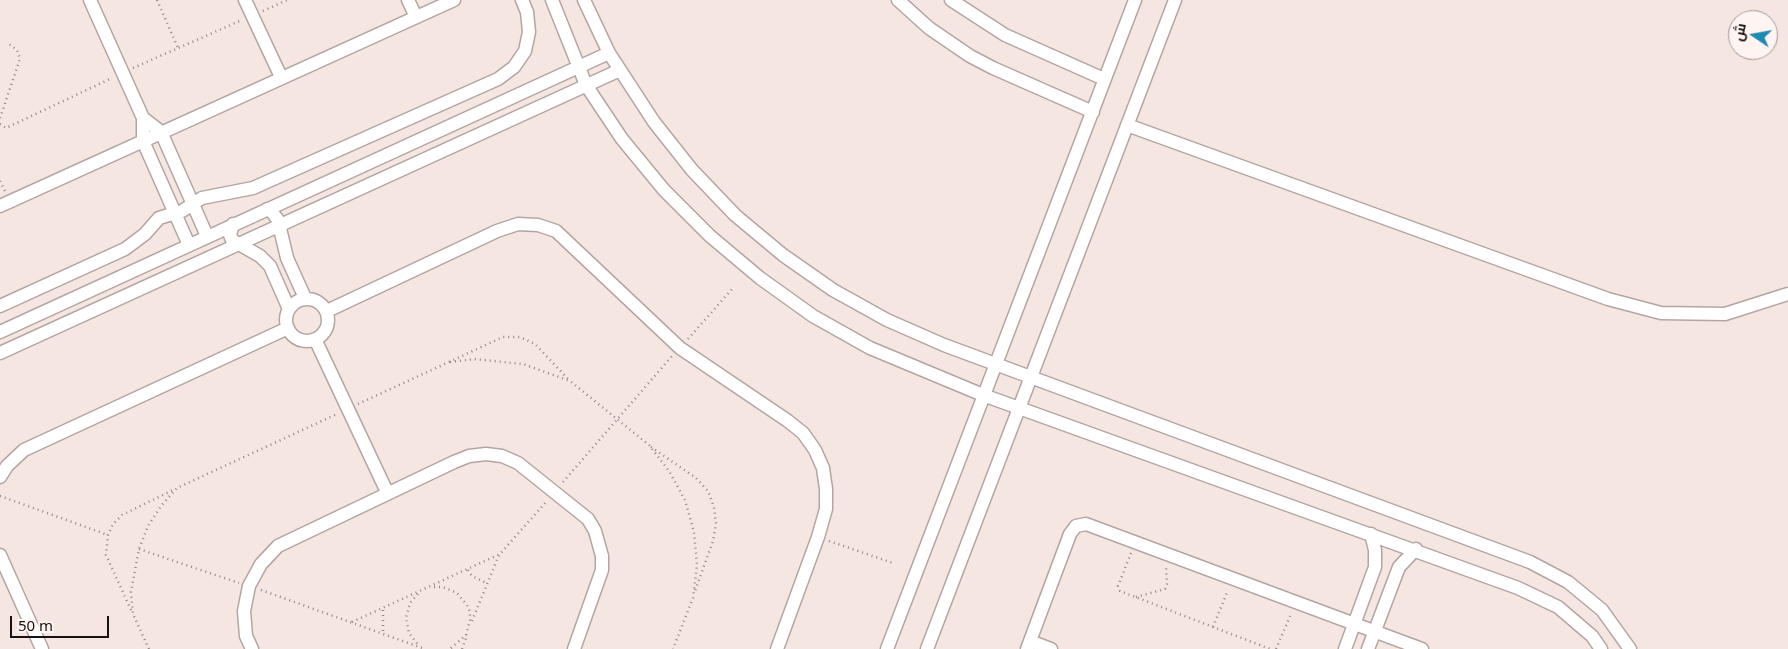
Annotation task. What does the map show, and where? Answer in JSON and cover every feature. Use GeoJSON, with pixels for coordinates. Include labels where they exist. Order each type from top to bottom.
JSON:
{"type":"FeatureCollection","features":[{"type":"Feature","properties":{"kind":"street"},"geometry":{"type":"LineString","coordinates":[[90,0],[143,118],[143,140],[189,245]]}},
{"type":"Feature","properties":{"kind":"street"},"geometry":{"type":"LineString","coordinates":[[245,0],[281,77]]}},
{"type":"Feature","properties":{"kind":"street"},"geometry":{"type":"LineString","coordinates":[[408,0],[416,16]]}},
{"type":"Feature","properties":{"kind":"street"},"geometry":{"type":"LineString","coordinates":[[0,206],[454,0]]}},
{"type":"Feature","properties":{"kind":"street"},"geometry":{"type":"LineString","coordinates":[[0,306],[125,249],[145,234],[159,218],[175,213],[213,194],[234,193],[252,188],[498,79],[514,67],[525,51],[529,32],[527,12],[522,0]]}},
{"type":"Feature","properties":{"kind":"street"},"geometry":{"type":"LineString","coordinates":[[552,0],[577,68],[622,140],[664,190],[710,236],[760,278],[813,316],[870,348],[983,396],[1416,549],[1518,588],[1558,607],[1592,636],[1601,649]]}},
{"type":"Feature","properties":{"kind":"street"},"geometry":{"type":"LineString","coordinates":[[584,0],[609,53],[654,122],[692,170],[735,215],[782,255],[834,290],[887,320],[944,345],[1530,562],[1568,582],[1602,610],[1630,649]]}},
{"type":"Feature","properties":{"kind":"street"},"geometry":{"type":"LineString","coordinates":[[898,0],[929,28],[970,56],[1093,112]]}},
{"type":"Feature","properties":{"kind":"street"},"geometry":{"type":"LineString","coordinates":[[951,0],[1005,35],[1104,79]]}},
{"type":"Feature","properties":{"kind":"street"},"geometry":{"type":"LineString","coordinates":[[887,649],[1135,0]]}},
{"type":"Feature","properties":{"kind":"street"},"geometry":{"type":"LineString","coordinates":[[927,649],[1175,0]]}},
{"type":"Feature","properties":{"kind":"street"},"geometry":{"type":"LineString","coordinates":[[0,332],[609,53]]}},
{"type":"Feature","properties":{"kind":"street"},"geometry":{"type":"LineString","coordinates":[[0,353],[279,224],[620,70]]}},
{"type":"Feature","properties":{"kind":"street"},"geometry":{"type":"LineString","coordinates":[[143,118],[161,132],[207,236]]}},
{"type":"Feature","properties":{"kind":"street"},"geometry":{"type":"LineString","coordinates":[[1127,125],[1608,300],[1661,313],[1725,314],[1788,294]]}},
{"type":"Feature","properties":{"kind":"street"},"geometry":{"type":"LineString","coordinates":[[165,190],[183,182]]}},
{"type":"Feature","properties":{"kind":"street"},"geometry":{"type":"LineString","coordinates":[[266,210],[272,212],[279,224],[288,258],[305,298]]}},
{"type":"Feature","properties":{"kind":"street"},"geometry":{"type":"LineString","coordinates":[[233,224],[230,235],[236,244],[260,256],[270,266],[289,309]]}},
{"type":"Feature","properties":{"kind":"street"},"geometry":{"type":"LineString","coordinates":[[327,311],[497,231],[518,224],[538,225],[556,231],[680,348],[788,421],[803,434],[818,456],[826,488],[826,509],[818,537],[777,649]]}},
{"type":"Feature","properties":{"kind":"street"},"geometry":{"type":"LineString","coordinates":[[270,266],[288,258]]}},
{"type":"Feature","properties":{"kind":"street"},"geometry":{"type":"LineString","coordinates":[[305,298],[314,299],[322,304],[327,311],[327,328],[315,340],[299,339],[288,328],[286,315],[289,309],[299,300],[305,298]]}},
{"type":"Feature","properties":{"kind":"street"},"geometry":{"type":"LineString","coordinates":[[0,478],[7,466],[24,450],[288,328]]}},
{"type":"Feature","properties":{"kind":"street"},"geometry":{"type":"LineString","coordinates":[[315,340],[387,492]]}},
{"type":"Feature","properties":{"kind":"street"},"geometry":{"type":"LineString","coordinates":[[252,649],[246,636],[244,611],[249,586],[261,564],[278,546],[387,492],[454,462],[469,456],[486,454],[502,456],[518,462],[588,519],[600,543],[602,570],[574,649]]}},
{"type":"Feature","properties":{"kind":"street"},"geometry":{"type":"LineString","coordinates":[[1051,649],[1029,645],[1072,530],[1081,524],[1086,524],[1136,542],[1422,649]]}},
{"type":"Feature","properties":{"kind":"street"},"geometry":{"type":"LineString","coordinates":[[1345,649],[1375,567],[1375,550],[1371,534]]}},
{"type":"Feature","properties":{"kind":"street"},"geometry":{"type":"LineString","coordinates":[[1368,649],[1396,574],[1403,560],[1416,549]]}},
{"type":"Feature","properties":{"kind":"street"},"geometry":{"type":"LineString","coordinates":[[0,555],[42,649]]}},
{"type":"Feature","properties":{"kind":"street"},"geometry":{"type":"LineString","coordinates":[[1375,567],[1396,574]]}},
{"type":"Feature","properties":{"kind":"path"},"geometry":{"type":"LineString","coordinates":[[157,0],[178,48]]}},
{"type":"Feature","properties":{"kind":"path"},"geometry":{"type":"LineString","coordinates":[[1,127],[6,128],[122,73],[287,0]]}},
{"type":"Feature","properties":{"kind":"path"},"geometry":{"type":"LineString","coordinates":[[0,118],[20,59],[17,50],[9,44]]}},
{"type":"Feature","properties":{"kind":"path"},"geometry":{"type":"LineString","coordinates":[[149,649],[106,555],[108,535],[113,524],[122,515],[503,337],[520,337],[535,344],[570,381],[648,445],[696,478],[708,491],[714,507],[716,524],[713,541],[673,649]]}},
{"type":"Feature","properties":{"kind":"path"},"geometry":{"type":"LineString","coordinates":[[449,362],[499,360],[523,364],[570,381]]}},
{"type":"Feature","properties":{"kind":"path"},"geometry":{"type":"LineString","coordinates":[[462,649],[486,583],[500,554],[617,419]]}},
{"type":"Feature","properties":{"kind":"path"},"geometry":{"type":"LineString","coordinates":[[648,445],[669,471],[685,500],[694,532],[697,565],[693,598]]}},
{"type":"Feature","properties":{"kind":"path"},"geometry":{"type":"LineString","coordinates":[[133,614],[133,577],[138,549],[148,526],[161,506],[177,488]]}},
{"type":"Feature","properties":{"kind":"path"},"geometry":{"type":"LineString","coordinates":[[0,496],[108,535]]}},
{"type":"Feature","properties":{"kind":"path"},"geometry":{"type":"LineString","coordinates":[[818,537],[893,563]]}},
{"type":"Feature","properties":{"kind":"path"},"geometry":{"type":"LineString","coordinates":[[1136,542],[1118,588],[1120,591],[1270,649]]}},
{"type":"Feature","properties":{"kind":"path"},"geometry":{"type":"LineString","coordinates":[[138,549],[249,586],[425,649]]}},
{"type":"Feature","properties":{"kind":"path"},"geometry":{"type":"LineString","coordinates":[[352,622],[500,554]]}},
{"type":"Feature","properties":{"kind":"path"},"geometry":{"type":"LineString","coordinates":[[1134,597],[1165,589],[1167,584],[1166,566]]}},
{"type":"Feature","properties":{"kind":"path"},"geometry":{"type":"LineString","coordinates":[[468,570],[472,576],[486,583]]}},
{"type":"Feature","properties":{"kind":"path"},"geometry":{"type":"LineString","coordinates":[[425,649],[409,633],[406,618],[410,603],[428,588],[443,587],[463,598],[470,612],[469,628],[462,642],[450,649]]}},
{"type":"Feature","properties":{"kind":"path"},"geometry":{"type":"LineString","coordinates":[[1213,627],[1228,588]]}},
{"type":"Feature","properties":{"kind":"path"},"geometry":{"type":"LineString","coordinates":[[1276,649],[1296,602]]}},
{"type":"Feature","properties":{"kind":"path"},"geometry":{"type":"LineString","coordinates":[[382,609],[383,633]]}}]}
